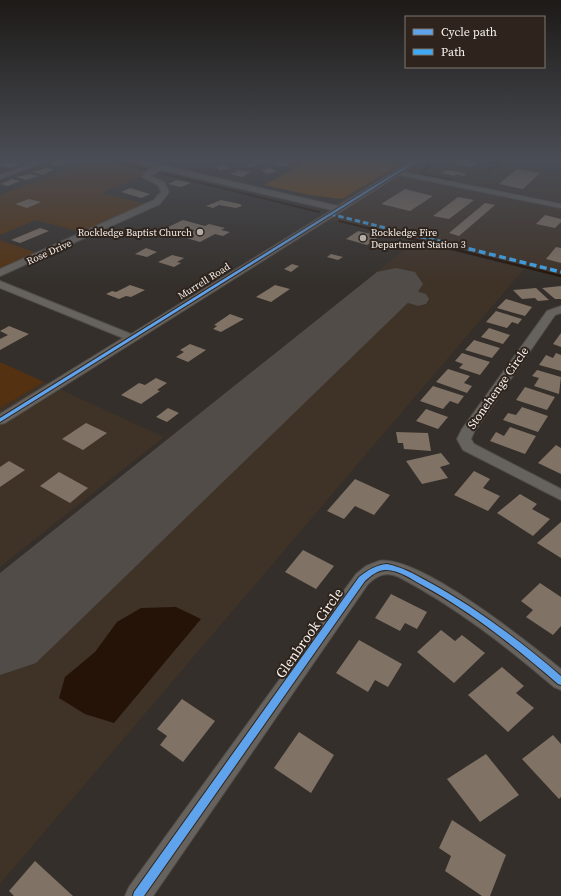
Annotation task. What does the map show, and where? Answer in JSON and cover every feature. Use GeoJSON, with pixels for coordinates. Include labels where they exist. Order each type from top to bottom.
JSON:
{"type":"FeatureCollection","features":[{"type":"Feature","properties":{"kind":"street","name":"Rose Drive"},"geometry":{"type":"LineString","coordinates":[[0,273],[134,214],[158,201]]}},
{"type":"Feature","properties":{"kind":"street"},"geometry":{"type":"LineString","coordinates":[[302,201],[338,209]]}},
{"type":"Feature","properties":{"kind":"street","name":"Murrell Road"},"geometry":{"type":"LineString","coordinates":[[0,420],[351,201]]}},
{"type":"Feature","properties":{"kind":"street"},"geometry":{"type":"LineString","coordinates":[[535,201],[561,206]]}},
{"type":"Feature","properties":{"kind":"street"},"geometry":{"type":"LineString","coordinates":[[0,284],[132,338]]}},
{"type":"Feature","properties":{"kind":"street","name":"Stonehenge Circle"},"geometry":{"type":"LineString","coordinates":[[561,309],[552,313],[467,432],[464,439],[468,447],[561,495]]}},
{"type":"Feature","properties":{"kind":"street","name":"Glenbrook Circle"},"geometry":{"type":"LineString","coordinates":[[138,896],[357,585],[371,570],[392,568],[403,572],[441,592],[479,616],[519,645],[561,681]]}},
{"type":"Feature","properties":{"kind":"shaded area"},"geometry":{"type":"Polygon","coordinates":[[[0,201],[133,201],[146,204],[85,233],[36,220],[0,235],[0,201]]]}},
{"type":"Feature","properties":{"kind":"shaded area"},"geometry":{"type":"Polygon","coordinates":[[[340,201],[347,201],[337,207],[331,206],[340,201]]]}},
{"type":"Feature","properties":{"kind":"shaded area"},"geometry":{"type":"Polygon","coordinates":[[[356,201],[531,201],[561,207],[561,276],[328,218],[356,201]]]}},
{"type":"Feature","properties":{"kind":"shaded area"},"geometry":{"type":"Polygon","coordinates":[[[541,201],[561,201],[561,205],[541,201]]]}},
{"type":"Feature","properties":{"kind":"shaded area"},"geometry":{"type":"Polygon","coordinates":[[[0,240],[37,253],[0,271],[0,240]]]}},
{"type":"Feature","properties":{"kind":"shaded area"},"geometry":{"type":"Polygon","coordinates":[[[414,242],[524,269],[0,884],[0,573],[414,242]]]}},
{"type":"Feature","properties":{"kind":"shaded area"},"geometry":{"type":"Polygon","coordinates":[[[0,362],[44,382],[0,408],[0,362]]]}},
{"type":"Feature","properties":{"kind":"shaded area"},"geometry":{"type":"Polygon","coordinates":[[[44,382],[50,385],[0,415],[0,408],[44,382]]]}},
{"type":"Feature","properties":{"kind":"shaded area"},"geometry":{"type":"Polygon","coordinates":[[[57,388],[164,437],[0,567],[0,424],[57,388]]]}},
{"type":"Feature","properties":{"kind":"shaded area"},"geometry":{"type":"Polygon","coordinates":[[[176,607],[201,619],[114,723],[85,714],[59,698],[65,677],[95,652],[117,622],[141,608],[176,607]]]}},
{"type":"Feature","properties":{"kind":"building"},"geometry":{"type":"Polygon","coordinates":[[[24,201],[41,202],[27,208],[15,204],[24,201]]]}},
{"type":"Feature","properties":{"kind":"building"},"geometry":{"type":"Polygon","coordinates":[[[219,201],[225,201],[240,204],[242,206],[236,208],[219,205],[213,208],[206,206],[219,201]]]}},
{"type":"Feature","properties":{"kind":"building"},"geometry":{"type":"Polygon","coordinates":[[[386,201],[426,201],[410,211],[381,204],[386,201]]]}},
{"type":"Feature","properties":{"kind":"building"},"geometry":{"type":"Polygon","coordinates":[[[453,201],[473,201],[449,219],[433,216],[453,201]]]}},
{"type":"Feature","properties":{"kind":"building"},"geometry":{"type":"Polygon","coordinates":[[[485,203],[495,205],[459,236],[449,233],[485,203]]]}},
{"type":"Feature","properties":{"kind":"building"},"geometry":{"type":"Polygon","coordinates":[[[545,215],[561,219],[561,222],[555,228],[536,224],[545,215]]]}},
{"type":"Feature","properties":{"kind":"building"},"geometry":{"type":"Polygon","coordinates":[[[183,220],[205,226],[209,224],[225,228],[221,230],[230,232],[223,236],[215,234],[200,242],[183,237],[195,230],[188,229],[180,233],[166,228],[183,220]]]}},
{"type":"Feature","properties":{"kind":"building"},"geometry":{"type":"Polygon","coordinates":[[[40,228],[49,231],[20,243],[11,240],[40,228]]]}},
{"type":"Feature","properties":{"kind":"building","name":"Rockledge Fire Department Station 3"},"geometry":{"type":"Polygon","coordinates":[[[358,231],[380,236],[367,245],[346,239],[358,231]]]}},
{"type":"Feature","properties":{"kind":"building"},"geometry":{"type":"Polygon","coordinates":[[[556,247],[561,248],[561,263],[546,259],[556,247]]]}},
{"type":"Feature","properties":{"kind":"building"},"geometry":{"type":"Polygon","coordinates":[[[146,248],[157,252],[147,257],[135,254],[146,248]]]}},
{"type":"Feature","properties":{"kind":"building"},"geometry":{"type":"Polygon","coordinates":[[[331,254],[343,257],[338,260],[327,257],[331,254]]]}},
{"type":"Feature","properties":{"kind":"building"},"geometry":{"type":"Polygon","coordinates":[[[172,255],[184,258],[177,262],[181,263],[174,267],[158,262],[172,255]]]}},
{"type":"Feature","properties":{"kind":"building"},"geometry":{"type":"Polygon","coordinates":[[[292,264],[299,266],[291,272],[284,269],[292,264]]]}},
{"type":"Feature","properties":{"kind":"building"},"geometry":{"type":"Polygon","coordinates":[[[130,285],[145,290],[131,297],[126,296],[119,299],[106,294],[112,291],[116,292],[130,285]]]}},
{"type":"Feature","properties":{"kind":"building"},"geometry":{"type":"Polygon","coordinates":[[[275,285],[290,289],[271,302],[256,297],[275,285]]]}},
{"type":"Feature","properties":{"kind":"building"},"geometry":{"type":"Polygon","coordinates":[[[561,286],[561,299],[555,299],[542,288],[561,286]]]}},
{"type":"Feature","properties":{"kind":"building"},"geometry":{"type":"Polygon","coordinates":[[[536,288],[549,300],[538,301],[535,298],[522,299],[513,290],[536,288]]]}},
{"type":"Feature","properties":{"kind":"building"},"geometry":{"type":"Polygon","coordinates":[[[506,299],[532,307],[525,316],[497,308],[506,299]]]}},
{"type":"Feature","properties":{"kind":"building"},"geometry":{"type":"Polygon","coordinates":[[[496,311],[522,319],[518,324],[512,322],[507,328],[486,322],[496,311]]]}},
{"type":"Feature","properties":{"kind":"building"},"geometry":{"type":"Polygon","coordinates":[[[230,314],[244,319],[221,332],[213,329],[217,326],[214,325],[230,314]]]}},
{"type":"Feature","properties":{"kind":"building"},"geometry":{"type":"Polygon","coordinates":[[[9,326],[29,334],[0,350],[0,339],[8,335],[0,331],[9,326]]]}},
{"type":"Feature","properties":{"kind":"building"},"geometry":{"type":"Polygon","coordinates":[[[489,328],[510,335],[503,344],[481,337],[489,328]]]}},
{"type":"Feature","properties":{"kind":"building"},"geometry":{"type":"Polygon","coordinates":[[[561,333],[561,347],[553,344],[561,333]]]}},
{"type":"Feature","properties":{"kind":"building"},"geometry":{"type":"Polygon","coordinates":[[[474,340],[500,348],[492,358],[465,350],[474,340]]]}},
{"type":"Feature","properties":{"kind":"building"},"geometry":{"type":"Polygon","coordinates":[[[190,344],[206,350],[188,362],[176,357],[184,352],[180,350],[190,344]]]}},
{"type":"Feature","properties":{"kind":"building"},"geometry":{"type":"Polygon","coordinates":[[[462,353],[490,362],[480,375],[459,368],[463,364],[455,361],[462,353]]]}},
{"type":"Feature","properties":{"kind":"building"},"geometry":{"type":"Polygon","coordinates":[[[556,353],[561,355],[561,371],[539,365],[546,355],[553,358],[556,353]]]}},
{"type":"Feature","properties":{"kind":"building"},"geometry":{"type":"Polygon","coordinates":[[[448,369],[470,376],[464,383],[472,386],[467,393],[436,382],[448,369]]]}},
{"type":"Feature","properties":{"kind":"building"},"geometry":{"type":"Polygon","coordinates":[[[537,370],[561,377],[559,394],[534,386],[539,378],[532,376],[537,370]]]}},
{"type":"Feature","properties":{"kind":"building"},"geometry":{"type":"Polygon","coordinates":[[[156,378],[167,383],[157,390],[160,391],[141,404],[121,395],[139,383],[145,385],[156,378]]]}},
{"type":"Feature","properties":{"kind":"building"},"geometry":{"type":"Polygon","coordinates":[[[433,386],[464,396],[458,404],[450,401],[443,409],[420,401],[433,386]]]}},
{"type":"Feature","properties":{"kind":"building"},"geometry":{"type":"Polygon","coordinates":[[[525,387],[555,397],[547,410],[516,400],[525,387]]]}},
{"type":"Feature","properties":{"kind":"building"},"geometry":{"type":"Polygon","coordinates":[[[522,407],[548,416],[538,432],[503,420],[508,413],[516,415],[522,407]]]}},
{"type":"Feature","properties":{"kind":"building"},"geometry":{"type":"Polygon","coordinates":[[[168,408],[179,413],[167,422],[156,417],[168,408]]]}},
{"type":"Feature","properties":{"kind":"building"},"geometry":{"type":"Polygon","coordinates":[[[426,409],[448,417],[438,429],[416,421],[426,409]]]}},
{"type":"Feature","properties":{"kind":"building"},"geometry":{"type":"Polygon","coordinates":[[[86,423],[107,433],[83,450],[62,439],[86,423]]]}},
{"type":"Feature","properties":{"kind":"building"},"geometry":{"type":"Polygon","coordinates":[[[510,427],[536,436],[525,454],[490,441],[496,432],[504,436],[510,427]]]}},
{"type":"Feature","properties":{"kind":"building"},"geometry":{"type":"Polygon","coordinates":[[[396,432],[428,433],[431,451],[404,449],[403,443],[398,443],[396,432]]]}},
{"type":"Feature","properties":{"kind":"building"},"geometry":{"type":"Polygon","coordinates":[[[556,445],[561,448],[561,474],[538,463],[556,445]]]}},
{"type":"Feature","properties":{"kind":"building"},"geometry":{"type":"Polygon","coordinates":[[[441,453],[450,464],[440,467],[448,478],[422,484],[406,461],[441,453]]]}},
{"type":"Feature","properties":{"kind":"building"},"geometry":{"type":"Polygon","coordinates":[[[9,461],[25,470],[0,487],[0,467],[9,461]]]}},
{"type":"Feature","properties":{"kind":"building"},"geometry":{"type":"Polygon","coordinates":[[[474,471],[490,479],[483,488],[500,496],[488,511],[454,495],[474,471]]]}},
{"type":"Feature","properties":{"kind":"building"},"geometry":{"type":"Polygon","coordinates":[[[59,472],[88,488],[70,503],[40,486],[59,472]]]}},
{"type":"Feature","properties":{"kind":"building"},"geometry":{"type":"Polygon","coordinates":[[[355,479],[390,495],[374,515],[355,506],[344,519],[327,511],[355,479]]]}},
{"type":"Feature","properties":{"kind":"building"},"geometry":{"type":"Polygon","coordinates":[[[520,494],[537,504],[532,509],[550,519],[533,536],[497,513],[520,494]]]}},
{"type":"Feature","properties":{"kind":"building"},"geometry":{"type":"Polygon","coordinates":[[[561,522],[561,558],[537,543],[561,522]]]}},
{"type":"Feature","properties":{"kind":"building"},"geometry":{"type":"Polygon","coordinates":[[[303,550],[334,566],[316,589],[285,572],[303,550]]]}},
{"type":"Feature","properties":{"kind":"building"},"geometry":{"type":"Polygon","coordinates":[[[540,583],[561,597],[561,626],[553,635],[526,617],[533,610],[521,601],[540,583]]]}},
{"type":"Feature","properties":{"kind":"building"},"geometry":{"type":"Polygon","coordinates":[[[391,594],[427,612],[417,629],[405,623],[400,631],[375,618],[391,594]]]}},
{"type":"Feature","properties":{"kind":"building"},"geometry":{"type":"Polygon","coordinates":[[[441,630],[455,641],[462,635],[485,653],[454,683],[417,652],[441,630]]]}},
{"type":"Feature","properties":{"kind":"building"},"geometry":{"type":"Polygon","coordinates":[[[359,640],[402,664],[388,687],[375,680],[368,692],[336,673],[359,640]]]}},
{"type":"Feature","properties":{"kind":"building"},"geometry":{"type":"Polygon","coordinates":[[[502,667],[524,686],[516,693],[534,708],[508,732],[468,695],[502,667]]]}},
{"type":"Feature","properties":{"kind":"building"},"geometry":{"type":"Polygon","coordinates":[[[182,699],[215,721],[183,762],[160,745],[167,736],[157,729],[182,699]]]}},
{"type":"Feature","properties":{"kind":"building"},"geometry":{"type":"Polygon","coordinates":[[[299,732],[334,755],[311,793],[274,768],[299,732]]]}},
{"type":"Feature","properties":{"kind":"building"},"geometry":{"type":"Polygon","coordinates":[[[553,735],[561,744],[561,797],[559,799],[522,759],[553,735]]]}},
{"type":"Feature","properties":{"kind":"building"},"geometry":{"type":"Polygon","coordinates":[[[486,754],[519,795],[480,822],[447,779],[486,754]]]}},
{"type":"Feature","properties":{"kind":"building"},"geometry":{"type":"Polygon","coordinates":[[[452,820],[506,855],[490,896],[482,896],[445,871],[451,856],[439,848],[452,820]]]}},
{"type":"Feature","properties":{"kind":"building"},"geometry":{"type":"Polygon","coordinates":[[[35,861],[73,896],[14,896],[9,891],[35,861]]]}},
{"type":"Feature","properties":{"kind":"waterway"},"geometry":{"type":"LineString","coordinates":[[273,201],[319,212]]}},
{"type":"Feature","properties":{"kind":"waterway"},"geometry":{"type":"LineString","coordinates":[[339,221],[425,242]]}},
{"type":"Feature","properties":{"kind":"waterway"},"geometry":{"type":"LineString","coordinates":[[421,241],[425,242]]}},
{"type":"Feature","properties":{"kind":"waterway"},"geometry":{"type":"LineString","coordinates":[[425,242],[561,276]]}},
{"type":"Feature","properties":{"kind":"taxiway"},"geometry":{"type":"LineString","coordinates":[[390,290],[418,299]]}},
{"type":"Feature","properties":{"kind":"runway"},"geometry":{"type":"LineString","coordinates":[[0,632],[396,284]]}},
{"type":"Feature","properties":{"kind":"marked path"},"geometry":{"type":"LineString","coordinates":[[330,214],[561,272]]}},
{"type":"Feature","properties":{"kind":"cycle path"},"geometry":{"type":"LineString","coordinates":[[0,420],[353,201]]}},
{"type":"Feature","properties":{"kind":"cycle path"},"geometry":{"type":"LineString","coordinates":[[138,896],[362,579],[376,569],[383,567],[396,569],[446,595],[497,629],[561,681]]}},
{"type":"Feature","properties":{"kind":"place","name":"Rockledge Baptist Church"},"geometry":{"type":"Point","coordinates":[200,232]}},
{"type":"Feature","properties":{"kind":"place","name":"Rockledge Fire Department Station 3"},"geometry":{"type":"Point","coordinates":[363,238]}}]}
